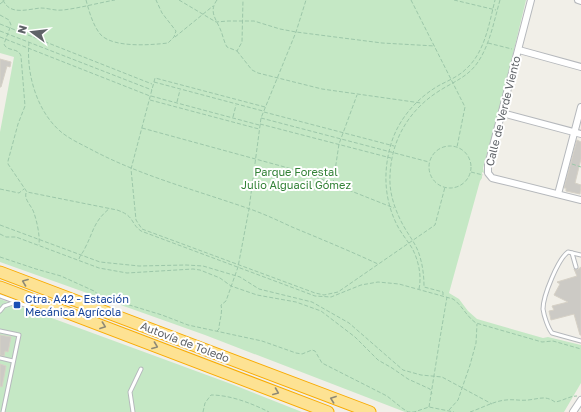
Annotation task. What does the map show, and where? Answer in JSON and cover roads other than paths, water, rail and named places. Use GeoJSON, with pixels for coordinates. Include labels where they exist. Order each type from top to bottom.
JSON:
{"type":"FeatureCollection","features":[{"type":"Feature","properties":{"kind":"highway","name":"Autovía de Toledo"},"geometry":{"type":"LineString","coordinates":[[0,272],[370,412]]}},
{"type":"Feature","properties":{"kind":"highway","name":"Autovía de Toledo"},"geometry":{"type":"LineString","coordinates":[[0,287],[323,411]]}},
{"type":"Feature","properties":{"kind":"highway"},"geometry":{"type":"LineString","coordinates":[[0,295],[66,318],[87,321]]}},
{"type":"Feature","properties":{"kind":"street","name":"Calle de Verde Viento"},"geometry":{"type":"LineString","coordinates":[[531,0],[488,165],[488,173],[492,178],[581,200]]}},
{"type":"Feature","properties":{"kind":"street"},"geometry":{"type":"LineString","coordinates":[[517,50],[581,67]]}},
{"type":"Feature","properties":{"kind":"street"},"geometry":{"type":"LineString","coordinates":[[558,194],[581,107]]}},
{"type":"Feature","properties":{"kind":"street"},"geometry":{"type":"LineString","coordinates":[[502,112],[581,134]]}},
{"type":"Feature","properties":{"kind":"street"},"geometry":{"type":"LineString","coordinates":[[573,412],[580,400]]}},
{"type":"Feature","properties":{"kind":"lane"},"geometry":{"type":"LineString","coordinates":[[581,256],[568,252],[564,255],[550,282],[544,310],[549,330],[552,333],[581,341]]}},
{"type":"Feature","properties":{"kind":"lane"},"geometry":{"type":"LineString","coordinates":[[572,253],[576,267]]}},
{"type":"Feature","properties":{"kind":"lane"},"geometry":{"type":"LineString","coordinates":[[0,295],[16,303],[41,311],[48,311]]}},
{"type":"Feature","properties":{"kind":"lane"},"geometry":{"type":"LineString","coordinates":[[0,310],[12,302],[16,303]]}},
{"type":"Feature","properties":{"kind":"lane"},"geometry":{"type":"LineString","coordinates":[[0,331],[19,336],[3,412]]}},
{"type":"Feature","properties":{"kind":"lane"},"geometry":{"type":"LineString","coordinates":[[0,358],[14,361]]}},
{"type":"Feature","properties":{"kind":"lane"},"geometry":{"type":"LineString","coordinates":[[133,412],[130,392],[141,369]]}},
{"type":"Feature","properties":{"kind":"place","name":"Ctra. A42 - Estación Mecánica Agrícola"},"geometry":{"type":"Point","coordinates":[17,305]}},
{"type":"Feature","properties":{"kind":"park label","name":"Parque Forestal Julio Alguacil Gómez"},"geometry":{"type":"Point","coordinates":[296,178]}}]}
